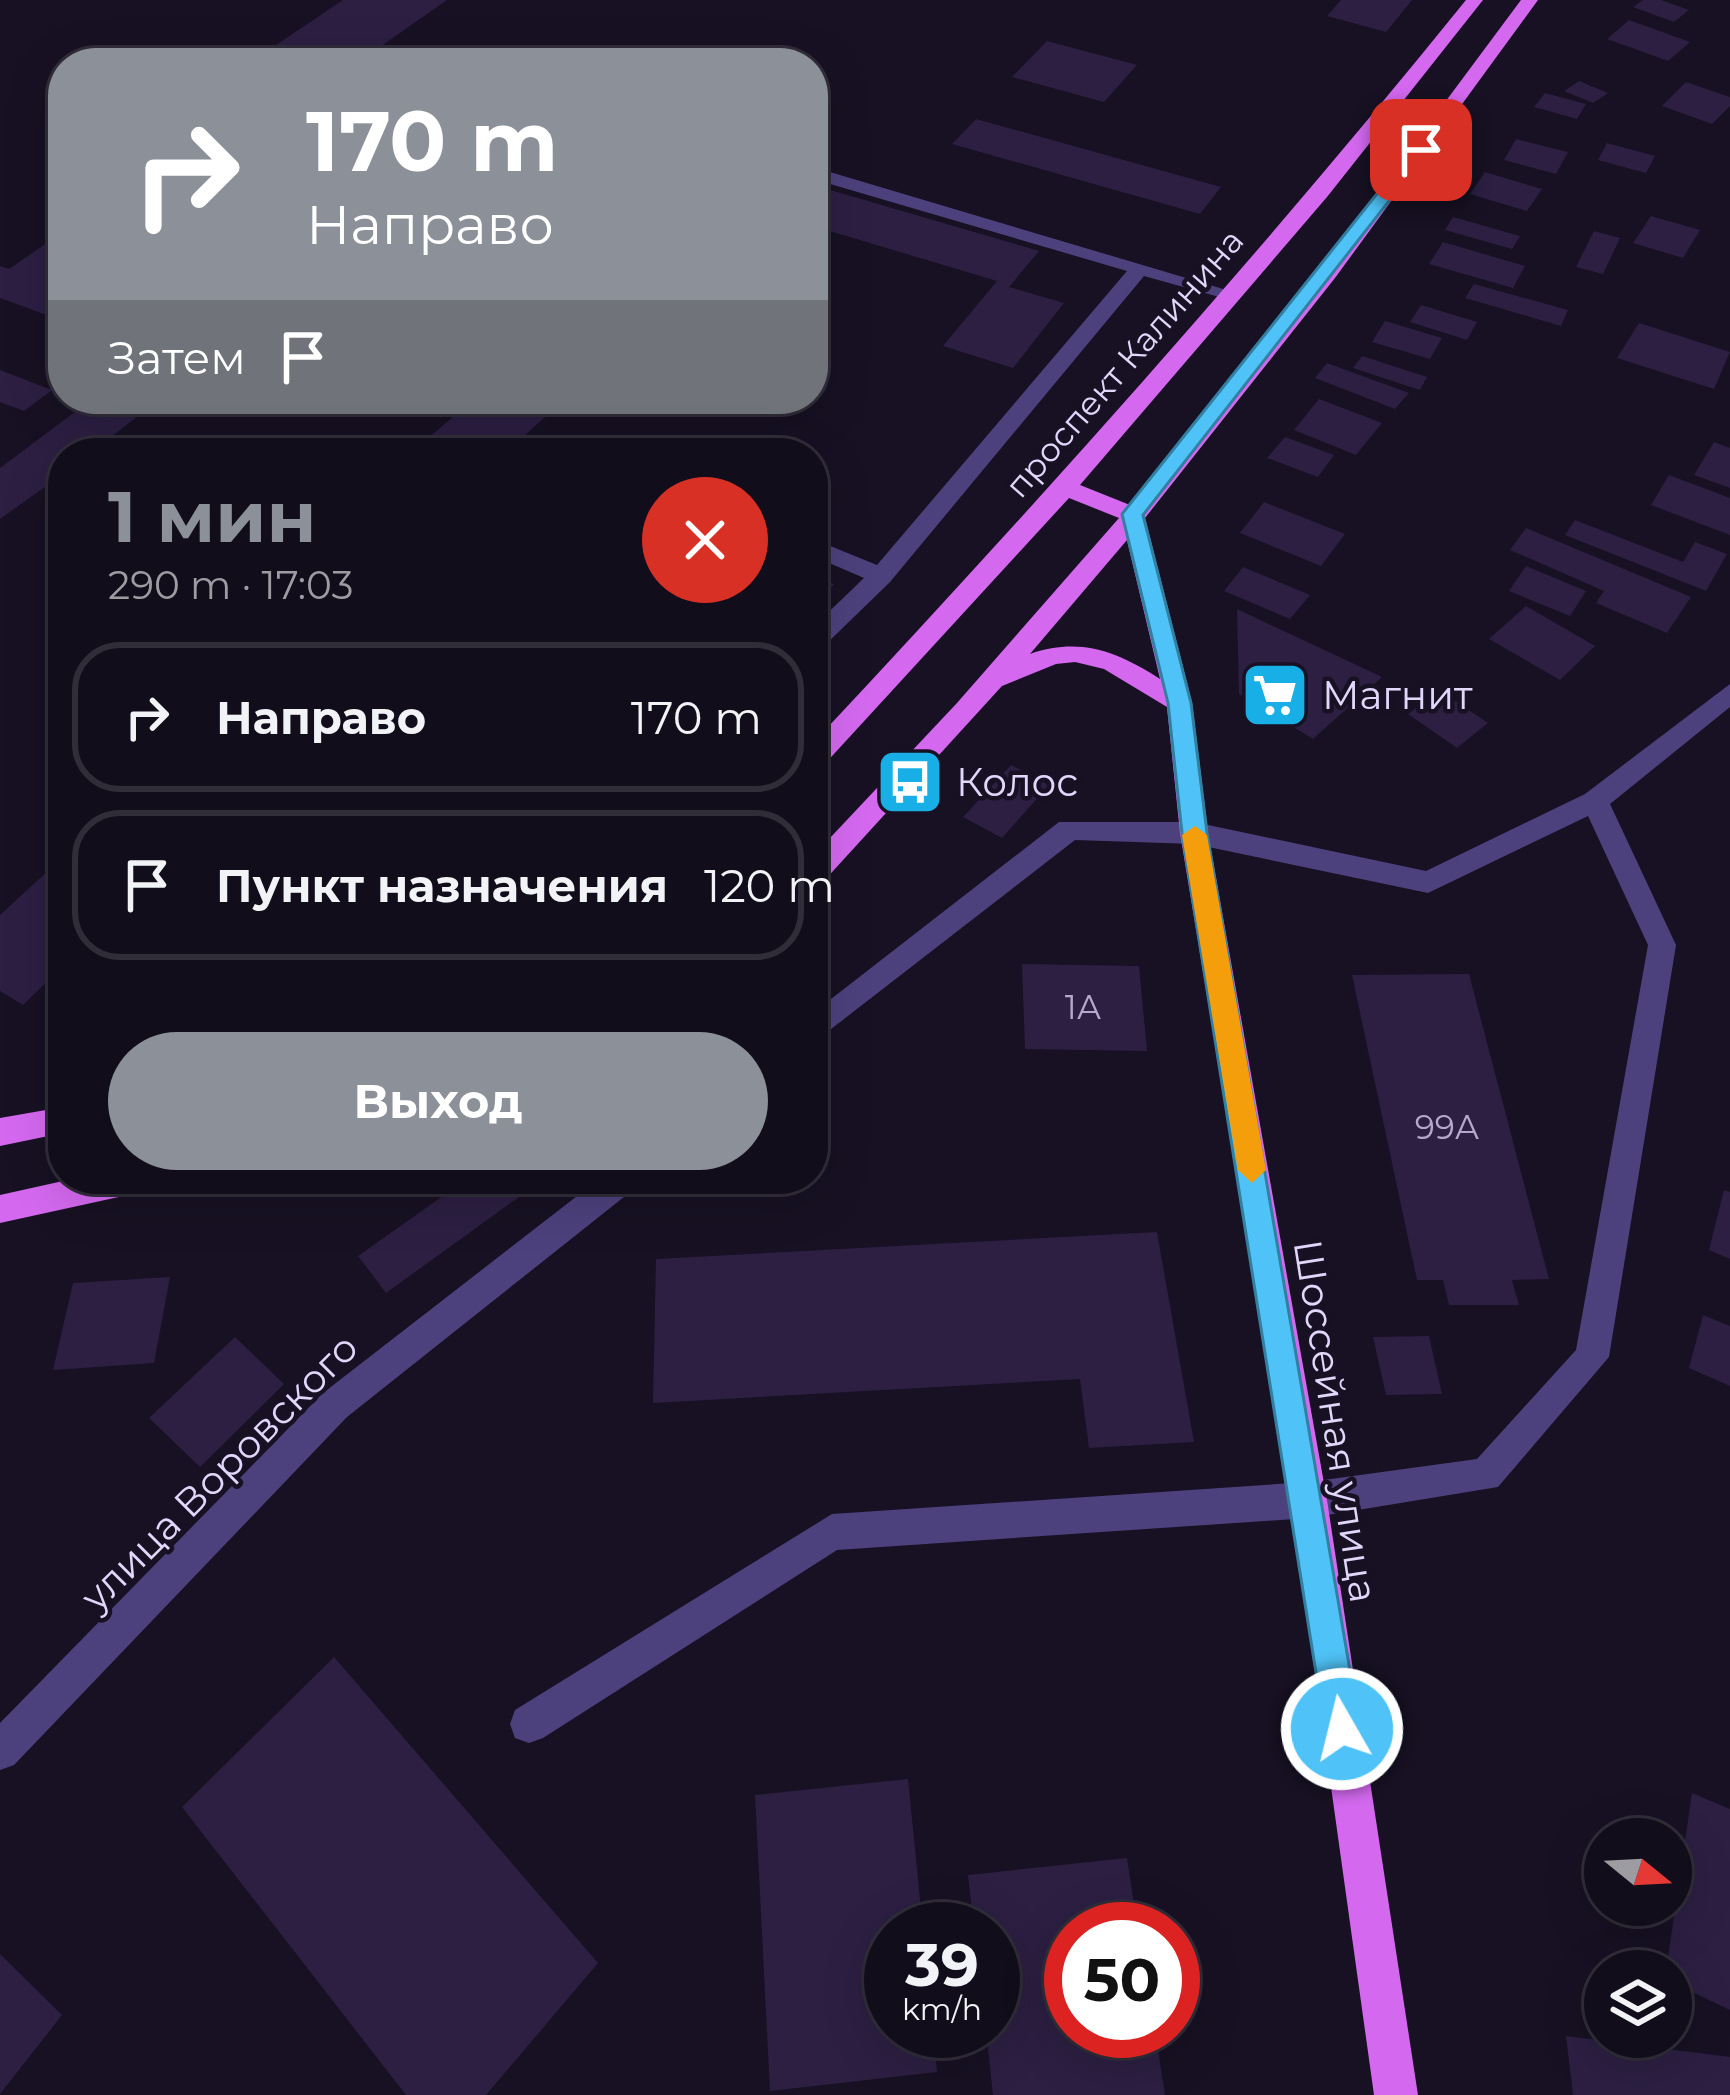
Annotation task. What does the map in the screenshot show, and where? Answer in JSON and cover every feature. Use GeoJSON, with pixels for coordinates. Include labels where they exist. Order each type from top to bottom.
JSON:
{"type":"FeatureCollection","features":[{"type":"Feature","properties":{"kind":"main road","name":"проспект Калинина"},"geometry":{"type":"LineString","coordinates":[[828,744],[1065,488],[1320,194],[1474,0]]}},
{"type":"Feature","properties":{"kind":"main road"},"geometry":{"type":"LineString","coordinates":[[828,858],[983,690],[1132,514],[1394,187],[1530,0]]}},
{"type":"Feature","properties":{"kind":"main road"},"geometry":{"type":"LineString","coordinates":[[1065,488],[1132,514]]}},
{"type":"Feature","properties":{"kind":"main road","name":"Шоссейная улица"},"geometry":{"type":"LineString","coordinates":[[1132,514],[1179,703],[1194,833],[1309,1500],[1396,2095]]}},
{"type":"Feature","properties":{"kind":"main road"},"geometry":{"type":"LineString","coordinates":[[983,690],[1044,653],[1082,651],[1116,663],[1179,703]]}},
{"type":"Feature","properties":{"kind":"main road"},"geometry":{"type":"LineString","coordinates":[[0,1132],[48,1123]]}},
{"type":"Feature","properties":{"kind":"main road"},"geometry":{"type":"LineString","coordinates":[[0,1209],[68,1194]]}},
{"type":"Feature","properties":{"kind":"street"},"geometry":{"type":"LineString","coordinates":[[828,177],[1230,294]]}},
{"type":"Feature","properties":{"kind":"street"},"geometry":{"type":"LineString","coordinates":[[828,627],[881,576],[1140,268]]}},
{"type":"Feature","properties":{"kind":"street"},"geometry":{"type":"LineString","coordinates":[[828,553],[881,576]]}},
{"type":"Feature","properties":{"kind":"street"},"geometry":{"type":"LineString","coordinates":[[828,1018],[1069,830],[1194,833],[1428,882],[1595,801],[1730,693]]}},
{"type":"Feature","properties":{"kind":"street"},"geometry":{"type":"LineString","coordinates":[[529,1724],[832,1532],[1309,1500],[1486,1475],[1592,1357],[1662,945],[1595,801]]}},
{"type":"Feature","properties":{"kind":"street","name":"улица Воровского"},"geometry":{"type":"LineString","coordinates":[[0,1751],[334,1405],[604,1194]]}},
{"type":"Feature","properties":{"kind":"building"},"geometry":{"type":"Polygon","coordinates":[[[343,0],[447,0],[378,48],[271,48],[343,0]]]}},
{"type":"Feature","properties":{"kind":"building"},"geometry":{"type":"Polygon","coordinates":[[[1341,0],[1412,0],[1386,32],[1327,16],[1341,0]]]}},
{"type":"Feature","properties":{"kind":"building"},"geometry":{"type":"Polygon","coordinates":[[[1643,0],[1661,0],[1689,10],[1674,22],[1633,7],[1643,0]]]}},
{"type":"Feature","properties":{"kind":"building"},"geometry":{"type":"Polygon","coordinates":[[[1629,20],[1690,42],[1668,61],[1607,39],[1629,20]]]}},
{"type":"Feature","properties":{"kind":"building"},"geometry":{"type":"Polygon","coordinates":[[[1047,41],[1137,65],[1104,102],[1012,77],[1047,41]]]}},
{"type":"Feature","properties":{"kind":"building"},"geometry":{"type":"Polygon","coordinates":[[[1579,81],[1608,93],[1593,103],[1564,91],[1579,81]]]}},
{"type":"Feature","properties":{"kind":"building"},"geometry":{"type":"Polygon","coordinates":[[[1686,82],[1730,97],[1730,106],[1712,124],[1662,106],[1686,82]]]}},
{"type":"Feature","properties":{"kind":"building"},"geometry":{"type":"Polygon","coordinates":[[[1545,93],[1586,104],[1577,119],[1534,107],[1545,93]]]}},
{"type":"Feature","properties":{"kind":"building"},"geometry":{"type":"Polygon","coordinates":[[[976,119],[1221,187],[1200,214],[952,144],[976,119]]]}},
{"type":"Feature","properties":{"kind":"building"},"geometry":{"type":"Polygon","coordinates":[[[1516,139],[1568,152],[1556,174],[1504,160],[1516,139]]]}},
{"type":"Feature","properties":{"kind":"building"},"geometry":{"type":"Polygon","coordinates":[[[1607,143],[1655,156],[1646,173],[1598,160],[1607,143]]]}},
{"type":"Feature","properties":{"kind":"building"},"geometry":{"type":"Polygon","coordinates":[[[1485,172],[1542,189],[1527,211],[1470,194],[1485,172]]]}},
{"type":"Feature","properties":{"kind":"building"},"geometry":{"type":"Polygon","coordinates":[[[828,189],[1039,251],[1009,287],[1064,303],[1013,368],[943,346],[997,281],[828,230],[828,189]]]}},
{"type":"Feature","properties":{"kind":"building"},"geometry":{"type":"Polygon","coordinates":[[[1651,216],[1700,230],[1683,258],[1633,243],[1651,216]]]}},
{"type":"Feature","properties":{"kind":"building"},"geometry":{"type":"Polygon","coordinates":[[[1453,217],[1520,236],[1512,249],[1445,230],[1453,217]]]}},
{"type":"Feature","properties":{"kind":"building"},"geometry":{"type":"Polygon","coordinates":[[[1594,231],[1620,238],[1603,274],[1576,267],[1594,231]]]}},
{"type":"Feature","properties":{"kind":"building"},"geometry":{"type":"Polygon","coordinates":[[[48,242],[48,316],[0,298],[0,266],[9,269],[48,242]]]}},
{"type":"Feature","properties":{"kind":"building"},"geometry":{"type":"Polygon","coordinates":[[[1443,242],[1525,266],[1513,288],[1429,264],[1443,242]]]}},
{"type":"Feature","properties":{"kind":"building"},"geometry":{"type":"Polygon","coordinates":[[[1474,284],[1568,310],[1561,326],[1465,298],[1474,284]]]}},
{"type":"Feature","properties":{"kind":"building"},"geometry":{"type":"Polygon","coordinates":[[[1421,305],[1477,322],[1467,340],[1410,322],[1421,305]]]}},
{"type":"Feature","properties":{"kind":"building"},"geometry":{"type":"Polygon","coordinates":[[[1385,321],[1442,338],[1430,359],[1372,342],[1385,321]]]}},
{"type":"Feature","properties":{"kind":"building"},"geometry":{"type":"Polygon","coordinates":[[[1639,323],[1730,352],[1714,389],[1617,358],[1639,323]]]}},
{"type":"Feature","properties":{"kind":"building"},"geometry":{"type":"Polygon","coordinates":[[[1362,356],[1427,377],[1420,390],[1353,368],[1362,356]]]}},
{"type":"Feature","properties":{"kind":"building"},"geometry":{"type":"Polygon","coordinates":[[[1327,363],[1409,393],[1395,409],[1315,378],[1327,363]]]}},
{"type":"Feature","properties":{"kind":"building"},"geometry":{"type":"Polygon","coordinates":[[[0,370],[48,388],[24,411],[0,402],[0,370]]]}},
{"type":"Feature","properties":{"kind":"building"},"geometry":{"type":"Polygon","coordinates":[[[1319,399],[1382,423],[1356,455],[1294,430],[1319,399]]]}},
{"type":"Feature","properties":{"kind":"building"},"geometry":{"type":"Polygon","coordinates":[[[72,414],[137,417],[110,438],[48,438],[48,485],[0,519],[0,468],[72,414]]]}},
{"type":"Feature","properties":{"kind":"building"},"geometry":{"type":"Polygon","coordinates":[[[456,414],[548,414],[522,438],[428,438],[456,414]]]}},
{"type":"Feature","properties":{"kind":"building"},"geometry":{"type":"Polygon","coordinates":[[[1285,437],[1334,455],[1318,477],[1267,458],[1285,437]]]}},
{"type":"Feature","properties":{"kind":"building"},"geometry":{"type":"Polygon","coordinates":[[[1714,442],[1730,448],[1730,488],[1694,475],[1714,442]]]}},
{"type":"Feature","properties":{"kind":"building"},"geometry":{"type":"Polygon","coordinates":[[[1669,475],[1730,498],[1730,535],[1651,505],[1669,475]]]}},
{"type":"Feature","properties":{"kind":"building"},"geometry":{"type":"Polygon","coordinates":[[[1264,502],[1345,534],[1321,566],[1240,533],[1264,502]]]}},
{"type":"Feature","properties":{"kind":"building"},"geometry":{"type":"Polygon","coordinates":[[[1575,520],[1683,562],[1695,542],[1727,554],[1706,591],[1565,535],[1575,520]]]}},
{"type":"Feature","properties":{"kind":"building"},"geometry":{"type":"Polygon","coordinates":[[[1526,528],[1691,597],[1667,633],[1596,603],[1604,591],[1510,550],[1526,528]]]}},
{"type":"Feature","properties":{"kind":"building"},"geometry":{"type":"Polygon","coordinates":[[[1526,566],[1586,591],[1570,616],[1509,591],[1526,566]]]}},
{"type":"Feature","properties":{"kind":"building"},"geometry":{"type":"Polygon","coordinates":[[[1243,567],[1310,595],[1290,619],[1224,591],[1243,567]]]}},
{"type":"Feature","properties":{"kind":"building"},"geometry":{"type":"Polygon","coordinates":[[[1526,606],[1595,646],[1560,680],[1489,639],[1526,606]]]}},
{"type":"Feature","properties":{"kind":"building"},"geometry":{"type":"Polygon","coordinates":[[[1237,609],[1382,677],[1313,739],[1239,694],[1237,609]]]}},
{"type":"Feature","properties":{"kind":"building"},"geometry":{"type":"Polygon","coordinates":[[[1439,690],[1488,723],[1457,748],[1408,714],[1439,690]]]}},
{"type":"Feature","properties":{"kind":"building"},"geometry":{"type":"Polygon","coordinates":[[[1011,765],[1049,785],[1002,838],[963,817],[1011,765]]]}},
{"type":"Feature","properties":{"kind":"building"},"geometry":{"type":"Polygon","coordinates":[[[48,871],[48,981],[23,1005],[0,991],[0,915],[48,871]]]}},
{"type":"Feature","properties":{"kind":"building"},"geometry":{"type":"Polygon","coordinates":[[[1022,964],[1139,966],[1147,1051],[1025,1049],[1022,964]]]}},
{"type":"Feature","properties":{"kind":"building"},"geometry":{"type":"Polygon","coordinates":[[[1469,974],[1549,1279],[1512,1280],[1519,1305],[1449,1305],[1443,1280],[1417,1280],[1352,975],[1469,974]]]}},
{"type":"Feature","properties":{"kind":"building"},"geometry":{"type":"Polygon","coordinates":[[[1724,1190],[1730,1192],[1730,1259],[1709,1250],[1724,1190]]]}},
{"type":"Feature","properties":{"kind":"building"},"geometry":{"type":"Polygon","coordinates":[[[446,1194],[523,1194],[386,1293],[358,1256],[446,1194]]]}},
{"type":"Feature","properties":{"kind":"building"},"geometry":{"type":"Polygon","coordinates":[[[1157,1232],[1194,1442],[1089,1448],[1080,1379],[653,1403],[656,1259],[1157,1232]]]}},
{"type":"Feature","properties":{"kind":"building"},"geometry":{"type":"Polygon","coordinates":[[[170,1277],[154,1363],[53,1370],[73,1283],[170,1277]]]}},
{"type":"Feature","properties":{"kind":"building"},"geometry":{"type":"Polygon","coordinates":[[[1703,1315],[1730,1326],[1730,1386],[1689,1368],[1703,1315]]]}},
{"type":"Feature","properties":{"kind":"building"},"geometry":{"type":"Polygon","coordinates":[[[1429,1336],[1442,1394],[1386,1395],[1373,1337],[1429,1336]]]}},
{"type":"Feature","properties":{"kind":"building"},"geometry":{"type":"Polygon","coordinates":[[[235,1337],[284,1384],[200,1467],[149,1418],[235,1337]]]}},
{"type":"Feature","properties":{"kind":"building"},"geometry":{"type":"Polygon","coordinates":[[[334,1657],[598,1963],[486,2095],[406,2095],[182,1807],[334,1657]]]}},
{"type":"Feature","properties":{"kind":"building"},"geometry":{"type":"Polygon","coordinates":[[[908,1779],[920,1902],[864,1902],[864,2058],[936,2058],[937,2072],[770,2091],[755,1795],[908,1779]]]}},
{"type":"Feature","properties":{"kind":"building"},"geometry":{"type":"Polygon","coordinates":[[[1692,1793],[1730,1809],[1730,2010],[1692,1992],[1692,1950],[1669,1950],[1673,1926],[1692,1926],[1692,1818],[1688,1818],[1692,1793]]]}},
{"type":"Feature","properties":{"kind":"building"},"geometry":{"type":"Polygon","coordinates":[[[1127,1858],[1134,1902],[1044,1902],[1044,2058],[1159,2058],[1165,2095],[993,2095],[989,2058],[1020,2058],[1020,1902],[971,1902],[968,1875],[1127,1858]]]}},
{"type":"Feature","properties":{"kind":"building"},"geometry":{"type":"Polygon","coordinates":[[[0,1954],[62,2015],[0,2094],[0,1954]]]}},
{"type":"Feature","properties":{"kind":"building"},"geometry":{"type":"Polygon","coordinates":[[[1566,2036],[1584,2038],[1584,2058],[1692,2058],[1692,2052],[1730,2057],[1730,2095],[1573,2095],[1566,2036]]]}},
{"type":"Feature","properties":{"kind":"slow traffic"},"geometry":{"type":"LineString","coordinates":[[1195,835],[1252,1170]]}},
{"type":"Feature","properties":{"kind":"place","name":"Магнит"},"geometry":{"type":"Point","coordinates":[1275,695]}},
{"type":"Feature","properties":{"kind":"place","name":"Колос"},"geometry":{"type":"Point","coordinates":[910,782]}},
{"type":"Feature","properties":{"kind":"route"},"geometry":{"type":"LineString","coordinates":[[1342,1729],[1309,1500],[1194,833],[1179,703],[1132,514],[1421,150]]}}]}
